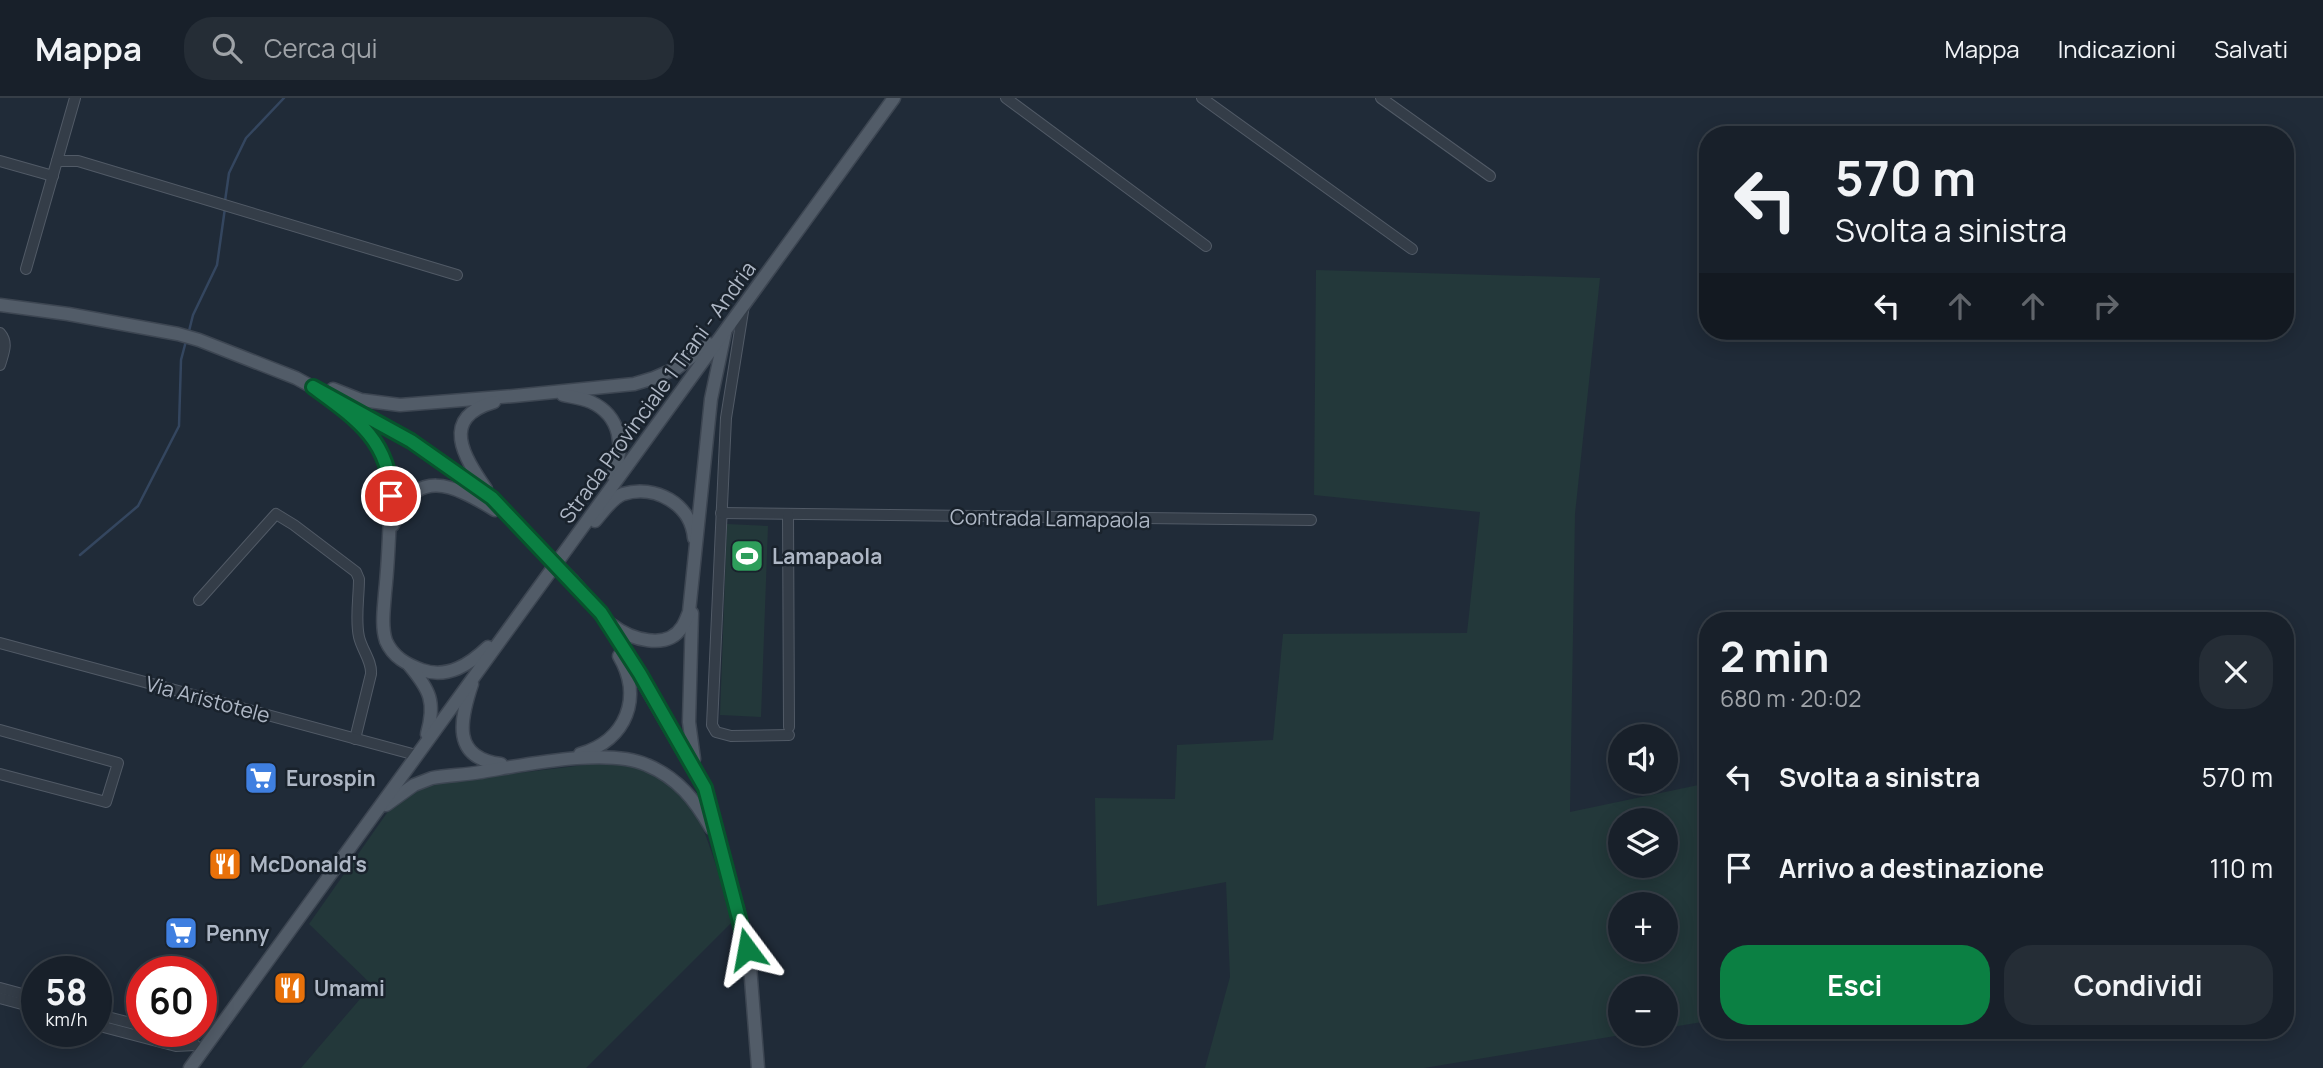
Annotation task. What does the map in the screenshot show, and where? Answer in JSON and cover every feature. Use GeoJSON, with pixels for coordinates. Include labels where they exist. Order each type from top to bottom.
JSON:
{"type":"FeatureCollection","features":[{"type":"Feature","properties":{"kind":"main road","name":"Strada Provinciale 1 Trani - Andria"},"geometry":{"type":"LineString","coordinates":[[217,1024],[372,817],[894,98]]}},
{"type":"Feature","properties":{"kind":"main road"},"geometry":{"type":"LineString","coordinates":[[0,304],[178,334],[296,378],[411,441],[492,498]]}},
{"type":"Feature","properties":{"kind":"main road"},"geometry":{"type":"LineString","coordinates":[[296,378],[317,381],[344,394],[378,403],[426,404],[634,384],[677,368],[724,331]]}},
{"type":"Feature","properties":{"kind":"main road"},"geometry":{"type":"LineString","coordinates":[[608,623],[634,638],[654,641],[670,638],[681,629],[689,612],[711,399],[724,331]]}},
{"type":"Feature","properties":{"kind":"main road"},"geometry":{"type":"LineString","coordinates":[[313,387],[364,428],[386,461],[391,479],[384,631],[397,658],[431,673],[447,673],[477,657],[517,617]]}},
{"type":"Feature","properties":{"kind":"main road"},"geometry":{"type":"LineString","coordinates":[[549,393],[593,403],[612,418],[621,445],[620,458],[602,498]]}},
{"type":"Feature","properties":{"kind":"main road"},"geometry":{"type":"LineString","coordinates":[[514,396],[487,404],[466,418],[460,434],[462,449],[492,498],[572,580],[608,623],[705,788],[744,932],[750,966],[758,1068]]}},
{"type":"Feature","properties":{"kind":"main road"},"geometry":{"type":"LineString","coordinates":[[390,532],[405,500],[420,488],[434,484],[462,490],[511,519]]}},
{"type":"Feature","properties":{"kind":"main road"},"geometry":{"type":"LineString","coordinates":[[572,543],[621,495],[640,491],[655,492],[672,500],[686,513],[693,529],[696,559]]}},
{"type":"Feature","properties":{"kind":"main road"},"geometry":{"type":"LineString","coordinates":[[694,579],[689,722],[690,744],[699,779]]}},
{"type":"Feature","properties":{"kind":"main road"},"geometry":{"type":"LineString","coordinates":[[566,759],[592,751],[611,738],[622,723],[630,700],[627,669],[590,600]]}},
{"type":"Feature","properties":{"kind":"main road"},"geometry":{"type":"LineString","coordinates":[[408,665],[423,682],[432,703],[431,720],[420,749]]}},
{"type":"Feature","properties":{"kind":"main road"},"geometry":{"type":"LineString","coordinates":[[477,673],[462,716],[464,739],[476,757],[487,762],[515,766]]}},
{"type":"Feature","properties":{"kind":"main road"},"geometry":{"type":"LineString","coordinates":[[372,817],[397,796],[423,781],[566,759],[619,758],[644,763],[664,773],[685,789],[719,841],[725,860]]}},
{"type":"Feature","properties":{"kind":"main road","name":"Strada Provinciale 1 Trani - Andria"},"geometry":{"type":"LineString","coordinates":[[190,1068],[200,1047]]}},
{"type":"Feature","properties":{"kind":"street"},"geometry":{"type":"LineString","coordinates":[[26,269],[75,98]]}},
{"type":"Feature","properties":{"kind":"street"},"geometry":{"type":"LineString","coordinates":[[1006,98],[1206,246]]}},
{"type":"Feature","properties":{"kind":"street"},"geometry":{"type":"LineString","coordinates":[[1202,98],[1412,249]]}},
{"type":"Feature","properties":{"kind":"street"},"geometry":{"type":"LineString","coordinates":[[1381,98],[1490,176]]}},
{"type":"Feature","properties":{"kind":"street"},"geometry":{"type":"LineString","coordinates":[[0,161],[53,176]]}},
{"type":"Feature","properties":{"kind":"street"},"geometry":{"type":"LineString","coordinates":[[57,161],[78,161],[457,275]]}},
{"type":"Feature","properties":{"kind":"street"},"geometry":{"type":"LineString","coordinates":[[745,301],[726,418],[712,725],[716,732],[731,736],[789,731],[788,514]]}},
{"type":"Feature","properties":{"kind":"street"},"geometry":{"type":"LineString","coordinates":[[0,333],[5,346],[0,365]]}},
{"type":"Feature","properties":{"kind":"street","name":"Contrada Lamapaola"},"geometry":{"type":"LineString","coordinates":[[721,513],[1311,520]]}},
{"type":"Feature","properties":{"kind":"street"},"geometry":{"type":"LineString","coordinates":[[199,600],[276,514],[356,572],[359,582],[358,634],[372,665],[355,739]]}},
{"type":"Feature","properties":{"kind":"street","name":"Via Aristotele"},"geometry":{"type":"LineString","coordinates":[[0,643],[355,739],[420,749]]}},
{"type":"Feature","properties":{"kind":"street"},"geometry":{"type":"LineString","coordinates":[[0,730],[118,763],[106,802],[0,774]]}},
{"type":"Feature","properties":{"kind":"street"},"geometry":{"type":"LineString","coordinates":[[0,988],[21,994]]}},
{"type":"Feature","properties":{"kind":"street"},"geometry":{"type":"LineString","coordinates":[[0,999],[21,1005]]}},
{"type":"Feature","properties":{"kind":"green space"},"geometry":{"type":"Polygon","coordinates":[[[1316,270],[1600,278],[1575,514],[1570,812],[1656,794],[1678,794],[1678,789],[1699,785],[1699,1022],[1678,1026],[1678,976],[1608,976],[1608,1037],[1424,1068],[1205,1068],[1230,977],[1226,882],[1097,906],[1095,798],[1175,799],[1177,745],[1273,740],[1283,634],[1467,633],[1480,512],[1314,495],[1316,270]]]}},
{"type":"Feature","properties":{"kind":"green space"},"geometry":{"type":"Polygon","coordinates":[[[727,524],[768,526],[761,717],[720,715],[727,524]]]}},
{"type":"Feature","properties":{"kind":"green space"},"geometry":{"type":"Polygon","coordinates":[[[609,762],[650,771],[684,793],[706,836],[733,921],[586,1068],[301,1068],[372,985],[309,924],[389,810],[406,795],[428,784],[609,762]]]}},
{"type":"Feature","properties":{"kind":"waterway"},"geometry":{"type":"LineString","coordinates":[[225,201],[229,173],[246,138],[284,98]]}},
{"type":"Feature","properties":{"kind":"waterway"},"geometry":{"type":"LineString","coordinates":[[189,331],[193,315],[217,265],[225,208]]}},
{"type":"Feature","properties":{"kind":"waterway"},"geometry":{"type":"LineString","coordinates":[[80,555],[138,506],[179,426],[181,360],[186,341]]}},
{"type":"Feature","properties":{"kind":"place","name":"Lamapaola"},"geometry":{"type":"Point","coordinates":[747,556]}},
{"type":"Feature","properties":{"kind":"place","name":"Eurospin"},"geometry":{"type":"Point","coordinates":[261,778]}},
{"type":"Feature","properties":{"kind":"place","name":"McDonald's"},"geometry":{"type":"Point","coordinates":[225,864]}},
{"type":"Feature","properties":{"kind":"place","name":"Penny"},"geometry":{"type":"Point","coordinates":[181,933]}},
{"type":"Feature","properties":{"kind":"place","name":"Umami"},"geometry":{"type":"Point","coordinates":[290,988]}},
{"type":"Feature","properties":{"kind":"route"},"geometry":{"type":"LineString","coordinates":[[391,496],[391,479],[377,444],[348,413],[313,387],[411,441],[492,498],[601,613],[640,674],[705,788],[747,949]]}}]}
